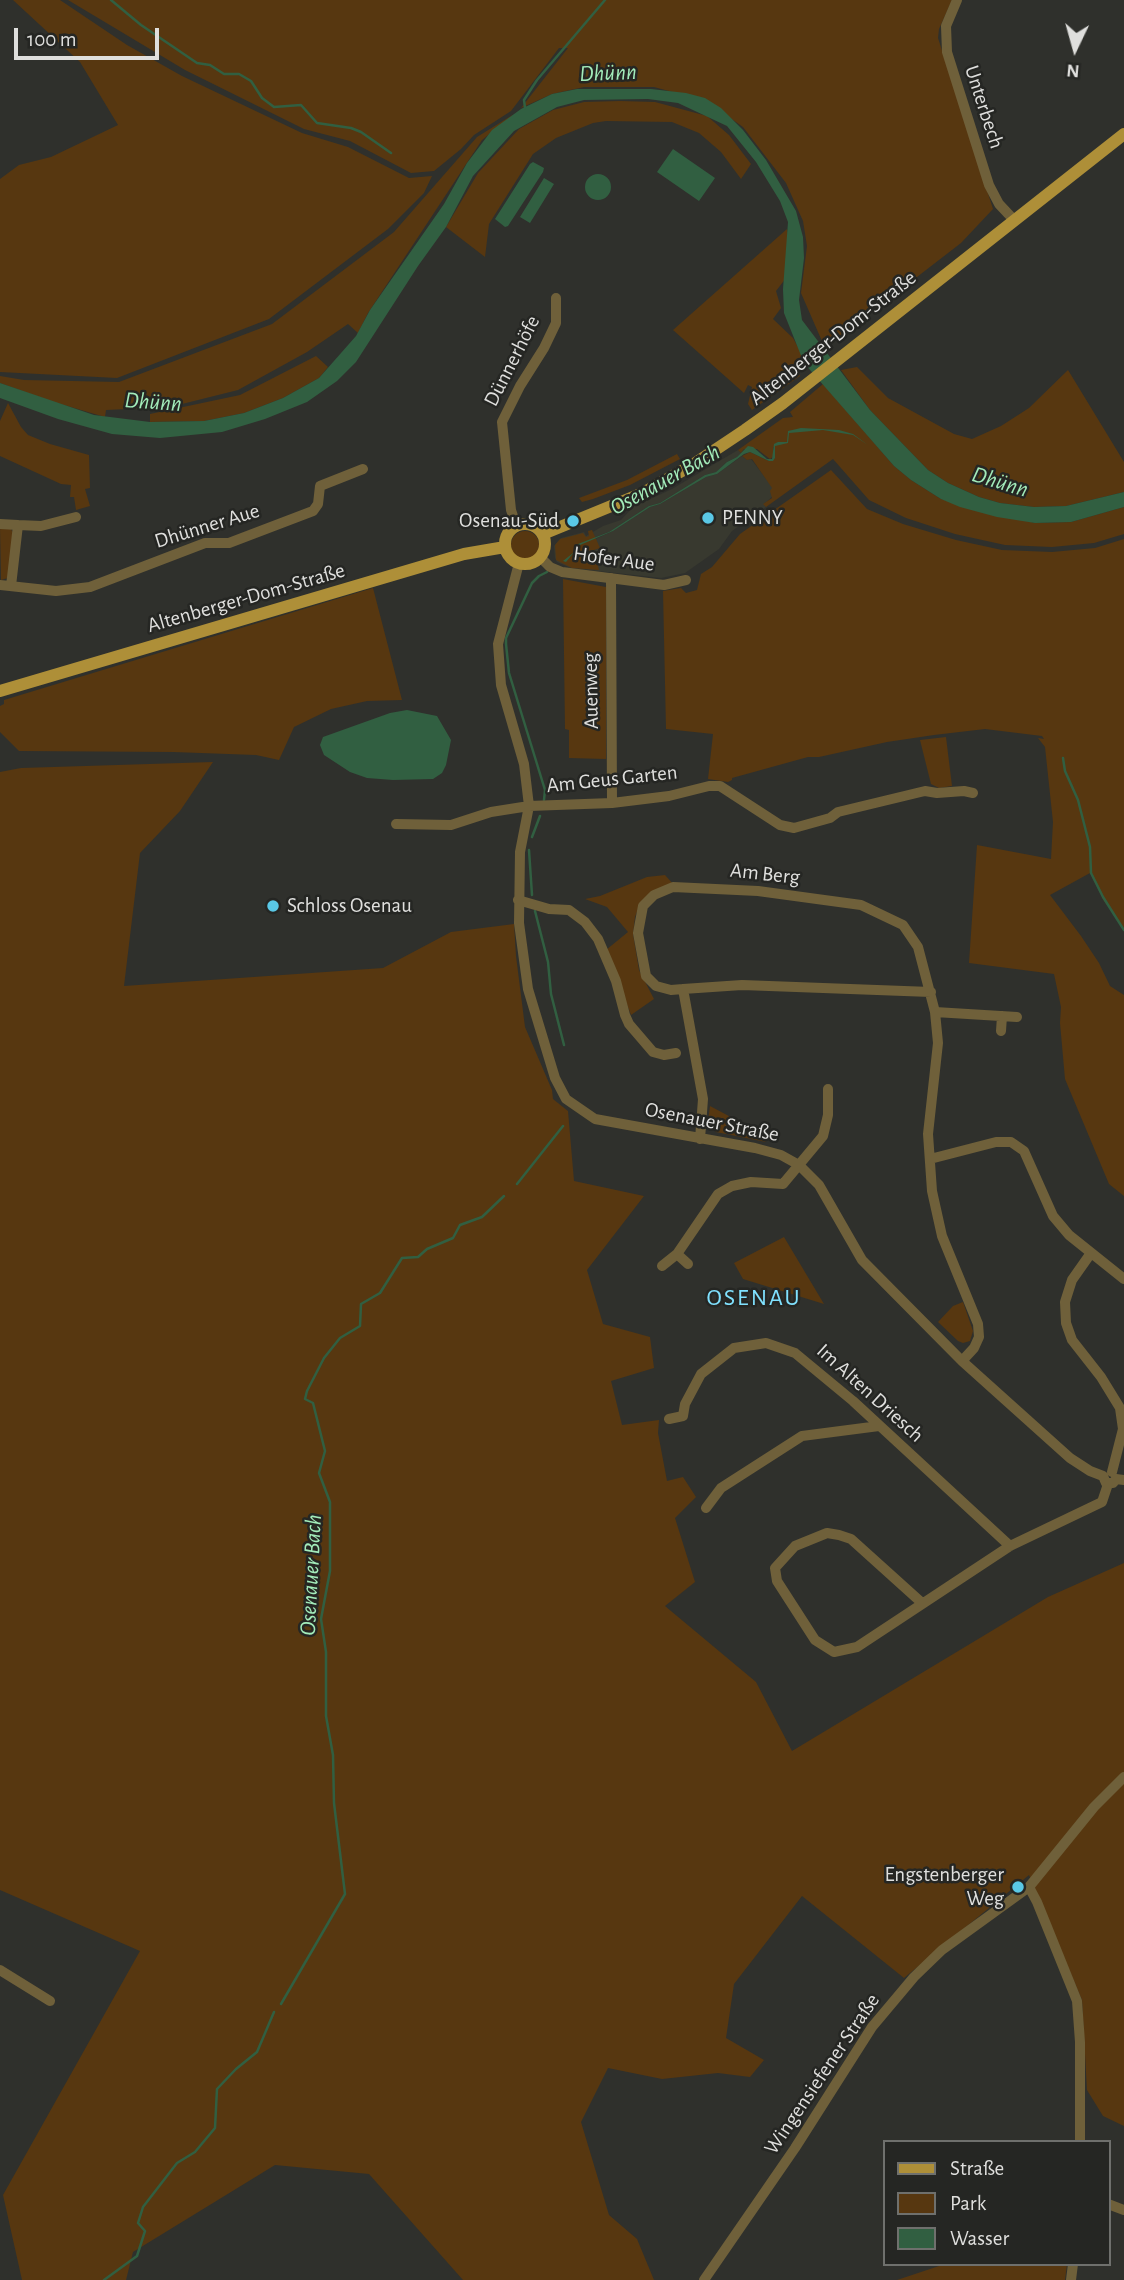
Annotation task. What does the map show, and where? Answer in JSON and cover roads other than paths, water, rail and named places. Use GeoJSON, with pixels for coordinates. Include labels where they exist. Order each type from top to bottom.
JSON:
{"type":"FeatureCollection","features":[{"type":"Feature","properties":{"kind":"main road","name":"Altenberger-Dom-Straße"},"geometry":{"type":"LineString","coordinates":[[543,534],[643,493],[694,464],[808,383],[1124,134]]}},
{"type":"Feature","properties":{"kind":"main road"},"geometry":{"type":"LineString","coordinates":[[530,524],[543,534],[546,544],[541,558],[531,564],[519,563],[508,555],[505,547],[506,535],[516,525],[530,524]]}},
{"type":"Feature","properties":{"kind":"main road","name":"Altenberger-Dom-Straße"},"geometry":{"type":"LineString","coordinates":[[0,691],[464,554],[505,547]]}},
{"type":"Feature","properties":{"kind":"street","name":"Unterbech"},"geometry":{"type":"LineString","coordinates":[[957,0],[946,26],[947,52],[989,185],[999,204],[1014,220]]}},
{"type":"Feature","properties":{"kind":"street","name":"Dünnerhöfe"},"geometry":{"type":"LineString","coordinates":[[516,525],[511,510],[502,422],[556,323],[556,298]]}},
{"type":"Feature","properties":{"kind":"street","name":"Dhünner Aue"},"geometry":{"type":"LineString","coordinates":[[0,585],[56,591],[90,587],[205,543],[229,543],[313,510],[318,504],[320,486],[363,469]]}},
{"type":"Feature","properties":{"kind":"street"},"geometry":{"type":"LineString","coordinates":[[0,524],[41,526],[76,517]]}},
{"type":"Feature","properties":{"kind":"street"},"geometry":{"type":"LineString","coordinates":[[11,586],[18,524]]}},
{"type":"Feature","properties":{"kind":"street","name":"Hofer Aue"},"geometry":{"type":"LineString","coordinates":[[541,558],[550,567],[562,572],[664,585],[686,580]]}},
{"type":"Feature","properties":{"kind":"street","name":"Osenauer Straße"},"geometry":{"type":"LineString","coordinates":[[519,563],[498,644],[501,685],[524,764],[528,806],[520,852],[519,923],[528,989],[555,1078],[566,1099],[595,1119],[755,1148],[781,1155],[799,1165],[819,1185],[862,1260],[962,1361],[1070,1458],[1090,1471],[1113,1478]]}},
{"type":"Feature","properties":{"kind":"street","name":"Auenweg"},"geometry":{"type":"LineString","coordinates":[[611,578],[612,803]]}},
{"type":"Feature","properties":{"kind":"street","name":"Am Geus Garten"},"geometry":{"type":"LineString","coordinates":[[528,806],[612,803],[720,786],[786,828],[925,791],[937,793],[964,790],[973,793]]}},
{"type":"Feature","properties":{"kind":"street"},"geometry":{"type":"LineString","coordinates":[[396,824],[451,825],[491,812],[528,806]]}},
{"type":"Feature","properties":{"kind":"street","name":"Am Berg"},"geometry":{"type":"LineString","coordinates":[[931,992],[743,985],[671,990],[656,986],[646,976],[638,933],[643,906],[654,895],[673,887],[758,891],[861,905],[903,925],[918,947],[931,992],[935,1012],[938,1043],[928,1134],[932,1191],[943,1236],[978,1324],[979,1336],[974,1348],[962,1361]]}},
{"type":"Feature","properties":{"kind":"street"},"geometry":{"type":"LineString","coordinates":[[518,900],[549,909],[569,910],[585,922],[598,939],[616,981],[625,1015],[653,1052],[664,1055],[676,1053]]}},
{"type":"Feature","properties":{"kind":"street"},"geometry":{"type":"LineString","coordinates":[[683,989],[703,1099],[700,1139]]}},
{"type":"Feature","properties":{"kind":"street"},"geometry":{"type":"LineString","coordinates":[[935,1012],[1017,1017]]}},
{"type":"Feature","properties":{"kind":"street"},"geometry":{"type":"LineString","coordinates":[[1001,1031],[1002,1016]]}},
{"type":"Feature","properties":{"kind":"street"},"geometry":{"type":"LineString","coordinates":[[643,1061],[653,1052]]}},
{"type":"Feature","properties":{"kind":"street"},"geometry":{"type":"LineString","coordinates":[[662,1266],[677,1255],[718,1194],[732,1186],[751,1182],[783,1184],[823,1136],[828,1115],[828,1089]]}},
{"type":"Feature","properties":{"kind":"street"},"geometry":{"type":"LineString","coordinates":[[930,1159],[996,1142],[1011,1142],[1024,1151],[1052,1216],[1069,1235],[1124,1279]]}},
{"type":"Feature","properties":{"kind":"street"},"geometry":{"type":"LineString","coordinates":[[922,1603],[851,1539],[839,1535],[827,1533],[795,1546],[775,1568],[777,1581],[815,1640],[834,1652],[857,1647],[1010,1546],[1102,1502],[1113,1478],[1123,1429],[1120,1408],[1101,1377],[1072,1340],[1066,1323],[1065,1302],[1072,1280],[1091,1253]]}},
{"type":"Feature","properties":{"kind":"street"},"geometry":{"type":"LineString","coordinates":[[677,1255],[688,1264]]}},
{"type":"Feature","properties":{"kind":"street","name":"Im Alten Driesch"},"geometry":{"type":"LineString","coordinates":[[669,1419],[683,1416],[685,1404],[701,1374],[734,1348],[766,1343],[795,1353],[853,1401],[1010,1546]]}},
{"type":"Feature","properties":{"kind":"street"},"geometry":{"type":"LineString","coordinates":[[706,1508],[721,1488],[802,1436],[879,1426]]}},
{"type":"Feature","properties":{"kind":"street","name":"Wingensiefener Straße"},"geometry":{"type":"LineString","coordinates":[[704,2280],[795,2148],[872,2027],[914,1977],[942,1950],[1029,1887],[1094,1807],[1124,1777]]}},
{"type":"Feature","properties":{"kind":"street"},"geometry":{"type":"LineString","coordinates":[[1029,1887],[1038,1902],[1077,2001],[1080,2042],[1080,2140]]}},
{"type":"Feature","properties":{"kind":"street"},"geometry":{"type":"LineString","coordinates":[[0,1970],[50,2001]]}},
{"type":"Feature","properties":{"kind":"water"},"geometry":{"type":"Polygon","coordinates":[[[577,89],[651,89],[686,93],[705,98],[721,108],[743,130],[766,160],[796,211],[803,237],[804,258],[799,300],[802,320],[870,410],[928,470],[948,483],[1000,503],[1034,507],[1066,506],[1124,492],[1124,507],[1071,522],[1035,523],[997,517],[941,499],[894,466],[804,363],[784,313],[788,222],[780,201],[756,162],[727,126],[678,103],[648,99],[584,100],[557,107],[514,131],[473,176],[446,227],[356,362],[337,381],[307,402],[222,432],[160,438],[112,434],[58,419],[0,398],[0,383],[94,415],[150,422],[204,421],[244,413],[283,398],[319,378],[356,336],[370,310],[444,204],[467,163],[492,130],[521,109],[552,94],[577,89]]]}},
{"type":"Feature","properties":{"kind":"water"},"geometry":{"type":"Polygon","coordinates":[[[673,149],[715,178],[699,201],[657,172],[673,149]]]}},
{"type":"Feature","properties":{"kind":"water"},"geometry":{"type":"Polygon","coordinates":[[[533,162],[544,168],[543,172],[505,227],[495,219],[533,162]]]}},
{"type":"Feature","properties":{"kind":"water"},"geometry":{"type":"Polygon","coordinates":[[[598,174],[607,178],[611,187],[607,196],[598,200],[589,196],[585,187],[589,178],[598,174]]]}},
{"type":"Feature","properties":{"kind":"water"},"geometry":{"type":"Polygon","coordinates":[[[544,178],[554,184],[530,223],[520,217],[544,178]]]}},
{"type":"Feature","properties":{"kind":"water"},"geometry":{"type":"Polygon","coordinates":[[[801,428],[839,430],[853,434],[868,445],[853,435],[823,430],[789,433],[788,443],[775,446],[773,461],[769,461],[750,452],[744,454],[717,474],[706,477],[660,504],[650,507],[613,531],[580,545],[566,562],[563,561],[573,553],[578,544],[609,532],[649,506],[660,503],[705,475],[716,472],[748,446],[767,459],[772,459],[774,444],[787,442],[788,431],[801,428]]]}},
{"type":"Feature","properties":{"kind":"water"},"geometry":{"type":"Polygon","coordinates":[[[407,710],[437,716],[451,740],[446,765],[442,773],[433,779],[367,778],[350,772],[324,755],[320,745],[323,737],[390,713],[407,710]]]}},
{"type":"Feature","properties":{"kind":"waterway"},"geometry":{"type":"LineString","coordinates":[[111,0],[141,25],[197,63],[210,65],[224,74],[239,74],[251,81],[262,98],[274,107],[301,105],[317,123],[361,132],[391,153]]}},
{"type":"Feature","properties":{"kind":"waterway"},"geometry":{"type":"LineString","coordinates":[[525,108],[524,100],[537,80],[605,0]]}},
{"type":"Feature","properties":{"kind":"waterway","name":"Osenauer Bach"},"geometry":{"type":"LineString","coordinates":[[544,800],[545,790],[509,673],[506,638],[532,583],[547,572]]}},
{"type":"Feature","properties":{"kind":"waterway"},"geometry":{"type":"LineString","coordinates":[[1063,758],[1065,771],[1078,800],[1090,847],[1091,873],[1124,930]]}},
{"type":"Feature","properties":{"kind":"waterway","name":"Osenauer Bach"},"geometry":{"type":"LineString","coordinates":[[532,837],[540,816]]}},
{"type":"Feature","properties":{"kind":"waterway","name":"Osenauer Bach"},"geometry":{"type":"LineString","coordinates":[[529,850],[532,895]]}},
{"type":"Feature","properties":{"kind":"waterway","name":"Osenauer Bach"},"geometry":{"type":"LineString","coordinates":[[535,911],[564,1045]]}},
{"type":"Feature","properties":{"kind":"waterway","name":"Osenauer Bach"},"geometry":{"type":"LineString","coordinates":[[517,1184],[563,1126]]}},
{"type":"Feature","properties":{"kind":"waterway","name":"Osenauer Bach"},"geometry":{"type":"LineString","coordinates":[[281,2004],[345,1894],[334,1803],[333,1755],[326,1716],[326,1652],[321,1619],[330,1571],[330,1502],[319,1473],[325,1451],[313,1403],[305,1399],[307,1391],[324,1358],[340,1338],[360,1326],[361,1304],[380,1293],[402,1258],[418,1257],[427,1249],[453,1238],[460,1225],[482,1217],[504,1196]]}},
{"type":"Feature","properties":{"kind":"waterway","name":"Osenauer Bach"},"geometry":{"type":"LineString","coordinates":[[104,2280],[137,2256],[145,2231],[138,2223],[143,2207],[177,2163],[195,2152],[215,2128],[217,2089],[257,2052],[274,2012]]}},
{"type":"Feature","properties":{"kind":"place","name":"PENNY"},"geometry":{"type":"Point","coordinates":[708,518]}},
{"type":"Feature","properties":{"kind":"place","name":"Osenau-Süd"},"geometry":{"type":"Point","coordinates":[573,521]}},
{"type":"Feature","properties":{"kind":"place","name":"Schloss Osenau"},"geometry":{"type":"Point","coordinates":[273,906]}},
{"type":"Feature","properties":{"kind":"place","name":"Engstenberger Weg"},"geometry":{"type":"Point","coordinates":[1018,1887]}},
{"type":"Feature","properties":{"kind":"district","name":"OSENAU"},"geometry":{"type":"Point","coordinates":[754,1298]}},
{"type":"Feature","properties":{"kind":"water label","name":"Dhünn"},"geometry":{"type":"Point","coordinates":[608,73]}},
{"type":"Feature","properties":{"kind":"water label","name":"Dhünn"},"geometry":{"type":"Point","coordinates":[153,402]}},
{"type":"Feature","properties":{"kind":"water label","name":"Dhünn"},"geometry":{"type":"Point","coordinates":[1000,482]}}]}
